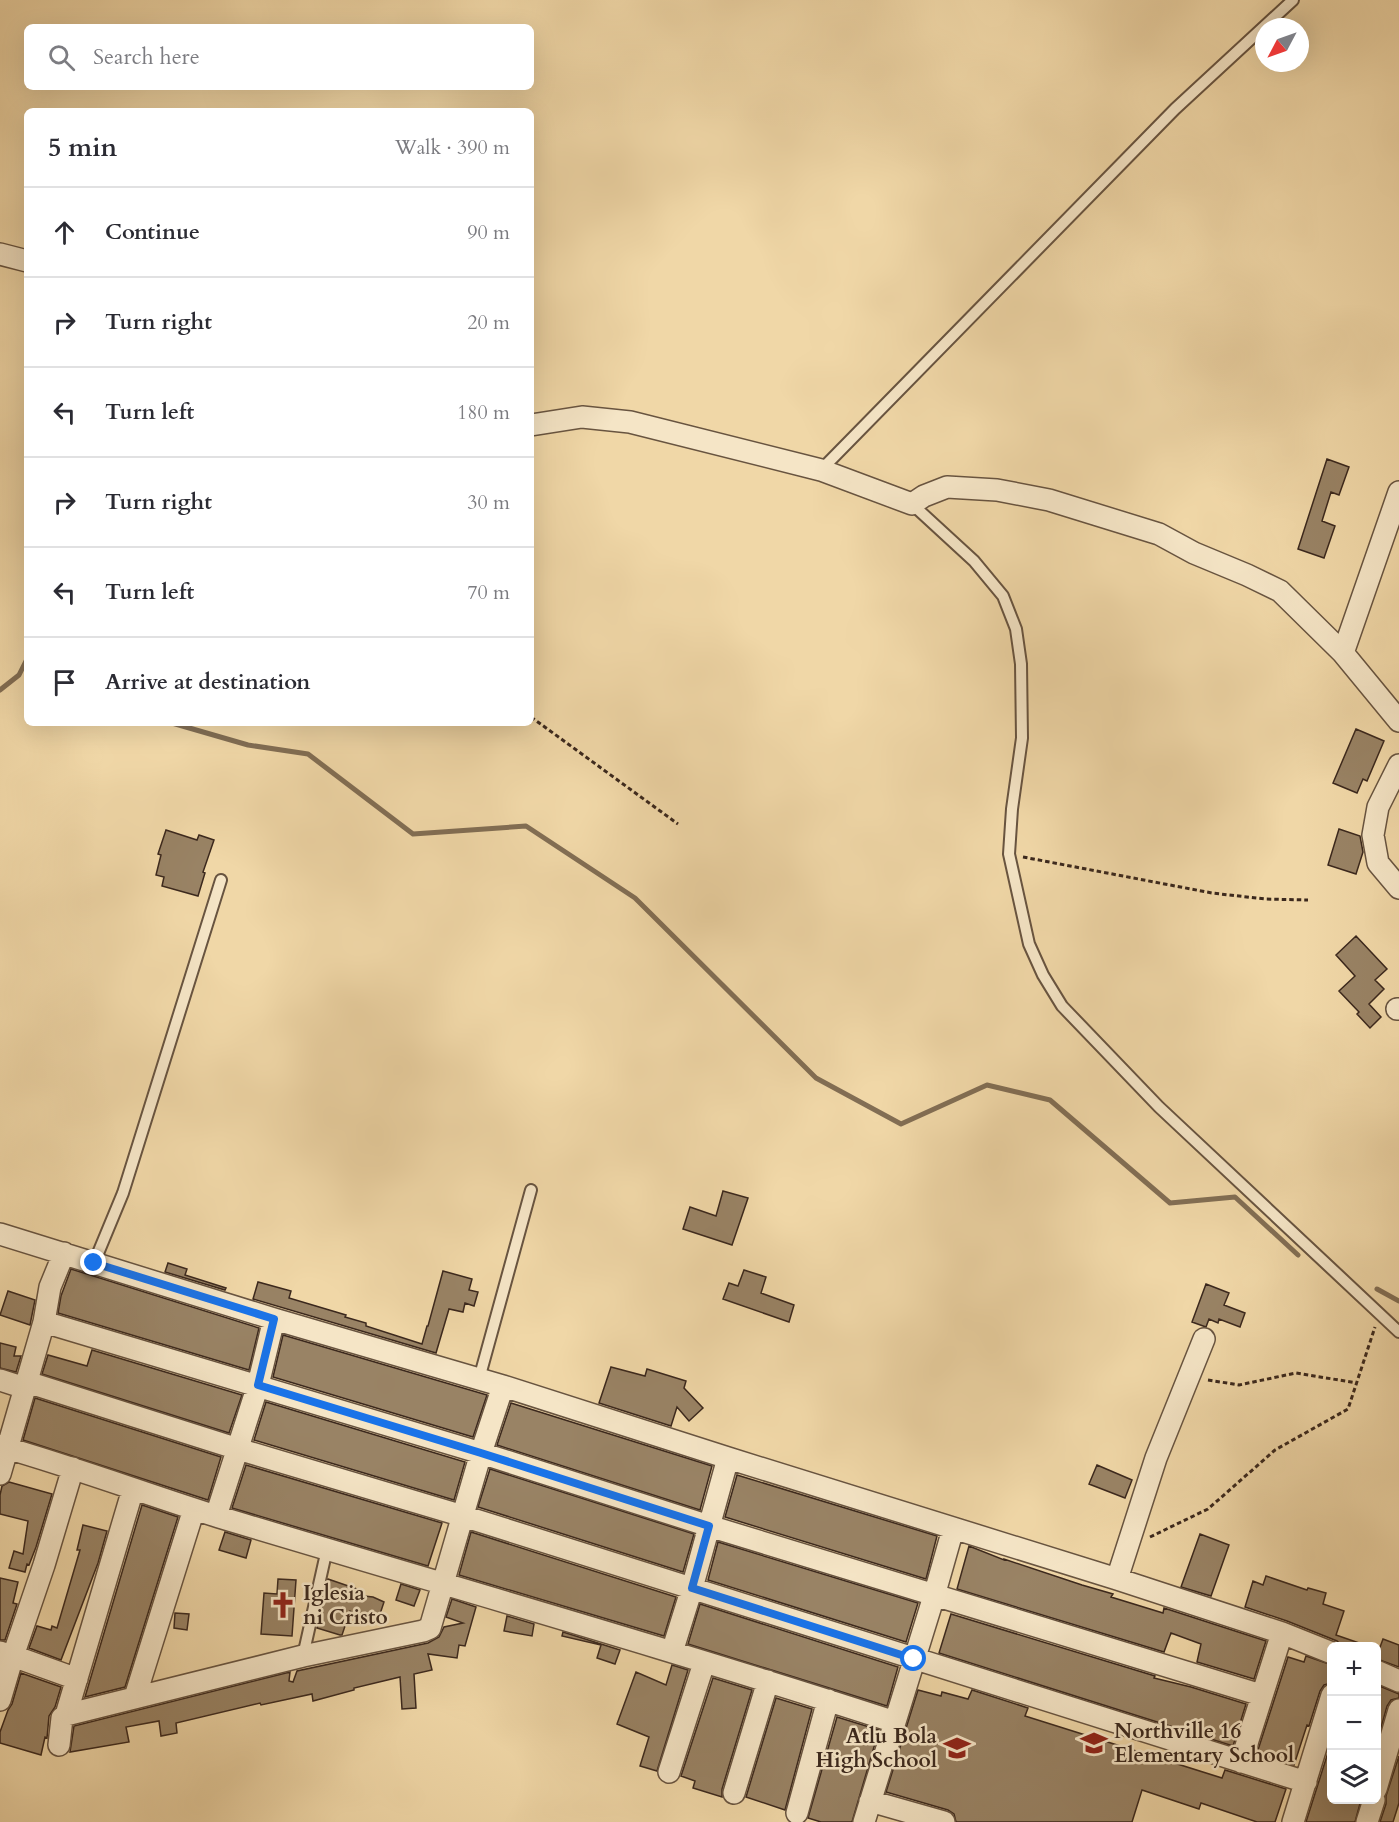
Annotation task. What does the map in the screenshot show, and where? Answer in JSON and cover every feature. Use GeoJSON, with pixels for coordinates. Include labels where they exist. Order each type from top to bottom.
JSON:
{"type":"FeatureCollection","features":[{"type":"Feature","properties":{"kind":"street"},"geometry":{"type":"LineString","coordinates":[[0,254],[24,260]]}},
{"type":"Feature","properties":{"kind":"street"},"geometry":{"type":"LineString","coordinates":[[534,425],[582,417],[630,422],[821,470],[912,504],[946,487],[997,490],[1049,500],[1159,534],[1194,553],[1280,591],[1343,653],[1399,721]]}},
{"type":"Feature","properties":{"kind":"street"},"geometry":{"type":"LineString","coordinates":[[1343,653],[1399,492]]}},
{"type":"Feature","properties":{"kind":"street"},"geometry":{"type":"LineString","coordinates":[[1399,765],[1378,807],[1373,835],[1378,863],[1399,888]]}},
{"type":"Feature","properties":{"kind":"street"},"geometry":{"type":"LineString","coordinates":[[0,1234],[274,1319],[503,1386],[1117,1579],[1282,1633],[1327,1651]]}},
{"type":"Feature","properties":{"kind":"street"},"geometry":{"type":"LineString","coordinates":[[0,1474],[4,1447],[26,1385],[44,1322],[50,1287],[64,1253]]}},
{"type":"Feature","properties":{"kind":"street"},"geometry":{"type":"LineString","coordinates":[[216,1516],[258,1385],[274,1319]]}},
{"type":"Feature","properties":{"kind":"street"},"geometry":{"type":"LineString","coordinates":[[44,1322],[481,1453],[934,1596],[1261,1695]]}},
{"type":"Feature","properties":{"kind":"street"},"geometry":{"type":"LineString","coordinates":[[1117,1579],[1156,1458],[1204,1339]]}},
{"type":"Feature","properties":{"kind":"street"},"geometry":{"type":"LineString","coordinates":[[0,1380],[26,1385],[463,1516],[1306,1782]]}},
{"type":"Feature","properties":{"kind":"street"},"geometry":{"type":"LineString","coordinates":[[66,1715],[303,1656],[430,1628],[503,1386]]}},
{"type":"Feature","properties":{"kind":"street"},"geometry":{"type":"LineString","coordinates":[[4,1447],[216,1516],[443,1582],[895,1722]]}},
{"type":"Feature","properties":{"kind":"street"},"geometry":{"type":"LineString","coordinates":[[672,1652],[728,1458]]}},
{"type":"Feature","properties":{"kind":"street"},"geometry":{"type":"LineString","coordinates":[[0,1700],[7,1654],[44,1565],[73,1468]]}},
{"type":"Feature","properties":{"kind":"street"},"geometry":{"type":"LineString","coordinates":[[59,1745],[62,1718],[66,1715],[134,1489]]}},
{"type":"Feature","properties":{"kind":"street"},"geometry":{"type":"LineString","coordinates":[[135,1697],[194,1509]]}},
{"type":"Feature","properties":{"kind":"street"},"geometry":{"type":"LineString","coordinates":[[864,1822],[953,1529]]}},
{"type":"Feature","properties":{"kind":"street"},"geometry":{"type":"LineString","coordinates":[[1241,1762],[1282,1633]]}},
{"type":"Feature","properties":{"kind":"street"},"geometry":{"type":"LineString","coordinates":[[7,1654],[77,1679]]}},
{"type":"Feature","properties":{"kind":"street"},"geometry":{"type":"LineString","coordinates":[[669,1772],[704,1663]]}},
{"type":"Feature","properties":{"kind":"street"},"geometry":{"type":"LineString","coordinates":[[1381,1673],[1399,1681]]}},
{"type":"Feature","properties":{"kind":"street"},"geometry":{"type":"LineString","coordinates":[[734,1794],[768,1681]]}},
{"type":"Feature","properties":{"kind":"street"},"geometry":{"type":"LineString","coordinates":[[1293,1822],[1332,1696]]}},
{"type":"Feature","properties":{"kind":"street"},"geometry":{"type":"LineString","coordinates":[[797,1813],[828,1700]]}},
{"type":"Feature","properties":{"kind":"street"},"geometry":{"type":"LineString","coordinates":[[1381,1775],[1399,1710]]}},
{"type":"Feature","properties":{"kind":"street"},"geometry":{"type":"LineString","coordinates":[[870,1801],[944,1822]]}},
{"type":"Feature","properties":{"kind":"street"},"geometry":{"type":"LineString","coordinates":[[1367,1822],[1373,1804]]}},
{"type":"Feature","properties":{"kind":"lane"},"geometry":{"type":"LineString","coordinates":[[821,470],[1175,109],[1293,0]]}},
{"type":"Feature","properties":{"kind":"lane"},"geometry":{"type":"LineString","coordinates":[[912,504],[974,561],[1004,596],[1016,629],[1021,664],[1022,738],[1012,809],[1009,854],[1029,944],[1043,975],[1062,1006],[1159,1107],[1399,1332]]}},
{"type":"Feature","properties":{"kind":"lane"},"geometry":{"type":"LineString","coordinates":[[94,1263],[123,1193],[221,880]]}},
{"type":"Feature","properties":{"kind":"lane"},"geometry":{"type":"LineString","coordinates":[[479,1379],[531,1190]]}},
{"type":"Feature","properties":{"kind":"lane"},"geometry":{"type":"LineString","coordinates":[[303,1656],[327,1549]]}},
{"type":"Feature","properties":{"kind":"path"},"geometry":{"type":"LineString","coordinates":[[534,719],[678,825]]}},
{"type":"Feature","properties":{"kind":"path"},"geometry":{"type":"LineString","coordinates":[[1009,854],[1212,893],[1265,899],[1308,900]]}},
{"type":"Feature","properties":{"kind":"path"},"geometry":{"type":"LineString","coordinates":[[1127,1548],[1208,1509],[1275,1450],[1348,1409],[1380,1314]]}},
{"type":"Feature","properties":{"kind":"path"},"geometry":{"type":"LineString","coordinates":[[1189,1377],[1239,1385],[1296,1373],[1357,1383]]}},
{"type":"Feature","properties":{"kind":"building"},"geometry":{"type":"Polygon","coordinates":[[[1327,459],[1349,467],[1339,495],[1331,492],[1322,521],[1335,526],[1324,558],[1298,549],[1327,459]]]}},
{"type":"Feature","properties":{"kind":"building"},"geometry":{"type":"Polygon","coordinates":[[[1356,729],[1384,741],[1367,781],[1363,779],[1357,793],[1333,783],[1356,729]]]}},
{"type":"Feature","properties":{"kind":"building"},"geometry":{"type":"Polygon","coordinates":[[[1339,829],[1360,836],[1363,852],[1356,874],[1328,865],[1339,829]]]}},
{"type":"Feature","properties":{"kind":"building"},"geometry":{"type":"Polygon","coordinates":[[[166,830],[197,840],[199,835],[214,840],[198,896],[162,886],[164,877],[156,875],[161,855],[158,854],[166,830]]]}},
{"type":"Feature","properties":{"kind":"building"},"geometry":{"type":"Polygon","coordinates":[[[1356,936],[1387,969],[1375,980],[1384,989],[1369,1004],[1381,1017],[1370,1028],[1357,1014],[1359,1012],[1339,991],[1355,976],[1336,955],[1356,936]]]}},
{"type":"Feature","properties":{"kind":"building"},"geometry":{"type":"Polygon","coordinates":[[[723,1191],[748,1198],[732,1245],[683,1229],[690,1207],[716,1216],[723,1191]]]}},
{"type":"Feature","properties":{"kind":"building"},"geometry":{"type":"Polygon","coordinates":[[[168,1263],[187,1269],[185,1275],[226,1288],[225,1290],[165,1272],[168,1263]]]}},
{"type":"Feature","properties":{"kind":"building"},"geometry":{"type":"Polygon","coordinates":[[[71,1269],[259,1328],[249,1370],[58,1313],[61,1296],[71,1269]]]}},
{"type":"Feature","properties":{"kind":"building"},"geometry":{"type":"Polygon","coordinates":[[[744,1270],[766,1277],[761,1293],[794,1305],[789,1322],[723,1299],[729,1283],[738,1286],[744,1270]]]}},
{"type":"Feature","properties":{"kind":"building"},"geometry":{"type":"Polygon","coordinates":[[[443,1271],[472,1279],[469,1290],[478,1292],[474,1306],[465,1303],[463,1312],[449,1309],[436,1353],[253,1299],[258,1282],[291,1291],[289,1298],[346,1315],[345,1317],[366,1323],[366,1326],[422,1344],[443,1271]]]}},
{"type":"Feature","properties":{"kind":"building"},"geometry":{"type":"Polygon","coordinates":[[[1206,1284],[1229,1293],[1224,1305],[1245,1313],[1240,1327],[1219,1319],[1218,1323],[1209,1319],[1206,1327],[1192,1322],[1206,1284]]]}},
{"type":"Feature","properties":{"kind":"building"},"geometry":{"type":"Polygon","coordinates":[[[8,1291],[35,1300],[30,1325],[0,1315],[8,1291]]]}},
{"type":"Feature","properties":{"kind":"building"},"geometry":{"type":"Polygon","coordinates":[[[283,1335],[487,1395],[473,1437],[273,1377],[283,1335]]]}},
{"type":"Feature","properties":{"kind":"building"},"geometry":{"type":"Polygon","coordinates":[[[0,1343],[16,1347],[14,1356],[21,1356],[16,1372],[0,1368],[0,1343]]]}},
{"type":"Feature","properties":{"kind":"building"},"geometry":{"type":"Polygon","coordinates":[[[92,1350],[242,1395],[229,1433],[42,1374],[48,1355],[87,1366],[92,1350]]]}},
{"type":"Feature","properties":{"kind":"building"},"geometry":{"type":"Polygon","coordinates":[[[611,1367],[645,1376],[647,1369],[686,1381],[684,1388],[703,1408],[689,1421],[677,1407],[671,1426],[599,1403],[611,1367]]]}},
{"type":"Feature","properties":{"kind":"building"},"geometry":{"type":"Polygon","coordinates":[[[35,1398],[221,1457],[208,1500],[23,1440],[35,1398]]]}},
{"type":"Feature","properties":{"kind":"building"},"geometry":{"type":"Polygon","coordinates":[[[266,1402],[465,1462],[454,1500],[254,1440],[266,1402]]]}},
{"type":"Feature","properties":{"kind":"building"},"geometry":{"type":"Polygon","coordinates":[[[511,1403],[712,1466],[700,1510],[497,1445],[511,1403]]]}},
{"type":"Feature","properties":{"kind":"building"},"geometry":{"type":"Polygon","coordinates":[[[246,1465],[442,1523],[428,1566],[232,1508],[246,1465]]]}},
{"type":"Feature","properties":{"kind":"building"},"geometry":{"type":"Polygon","coordinates":[[[1097,1465],[1132,1480],[1125,1498],[1089,1484],[1097,1465]]]}},
{"type":"Feature","properties":{"kind":"building"},"geometry":{"type":"Polygon","coordinates":[[[490,1469],[694,1534],[683,1572],[478,1507],[490,1469]]]}},
{"type":"Feature","properties":{"kind":"building"},"geometry":{"type":"Polygon","coordinates":[[[737,1475],[937,1536],[926,1579],[725,1517],[737,1475]]]}},
{"type":"Feature","properties":{"kind":"building"},"geometry":{"type":"Polygon","coordinates":[[[9,1482],[52,1494],[36,1547],[25,1572],[9,1568],[14,1551],[23,1554],[28,1521],[0,1514],[2,1486],[9,1482]]]}},
{"type":"Feature","properties":{"kind":"building"},"geometry":{"type":"Polygon","coordinates":[[[142,1505],[178,1517],[125,1687],[85,1697],[142,1505]]]}},
{"type":"Feature","properties":{"kind":"building"},"geometry":{"type":"Polygon","coordinates":[[[83,1525],[107,1531],[98,1563],[61,1660],[29,1648],[37,1626],[51,1630],[52,1626],[57,1628],[80,1550],[77,1550],[83,1525]]]}},
{"type":"Feature","properties":{"kind":"building"},"geometry":{"type":"Polygon","coordinates":[[[225,1532],[251,1540],[246,1558],[219,1550],[225,1532]]]}},
{"type":"Feature","properties":{"kind":"building"},"geometry":{"type":"Polygon","coordinates":[[[471,1532],[676,1597],[664,1636],[459,1575],[471,1532]]]}},
{"type":"Feature","properties":{"kind":"building"},"geometry":{"type":"Polygon","coordinates":[[[1200,1534],[1229,1545],[1211,1596],[1181,1587],[1200,1534]]]}},
{"type":"Feature","properties":{"kind":"building"},"geometry":{"type":"Polygon","coordinates":[[[718,1542],[918,1603],[906,1642],[708,1580],[718,1542]]]}},
{"type":"Feature","properties":{"kind":"building"},"geometry":{"type":"Polygon","coordinates":[[[969,1546],[1004,1560],[1113,1594],[1111,1597],[1163,1613],[1164,1608],[1266,1641],[1254,1679],[1197,1662],[1201,1644],[1171,1633],[1164,1652],[957,1589],[969,1546]]]}},
{"type":"Feature","properties":{"kind":"building"},"geometry":{"type":"Polygon","coordinates":[[[1266,1576],[1307,1590],[1308,1588],[1326,1593],[1323,1604],[1344,1611],[1336,1635],[1356,1642],[1338,1642],[1245,1607],[1253,1581],[1263,1585],[1266,1576]]]}},
{"type":"Feature","properties":{"kind":"building"},"geometry":{"type":"Polygon","coordinates":[[[0,1578],[18,1582],[13,1603],[17,1604],[5,1640],[0,1640],[0,1578]]]}},
{"type":"Feature","properties":{"kind":"building"},"geometry":{"type":"Polygon","coordinates":[[[278,1579],[296,1580],[292,1636],[261,1634],[264,1593],[277,1594],[278,1579]]]}},
{"type":"Feature","properties":{"kind":"building"},"geometry":{"type":"Polygon","coordinates":[[[328,1579],[357,1589],[355,1595],[373,1597],[384,1602],[379,1617],[374,1622],[365,1620],[350,1611],[342,1635],[317,1628],[328,1579]]]}},
{"type":"Feature","properties":{"kind":"building"},"geometry":{"type":"Polygon","coordinates":[[[401,1584],[420,1590],[414,1606],[396,1600],[401,1584]]]}},
{"type":"Feature","properties":{"kind":"building"},"geometry":{"type":"Polygon","coordinates":[[[452,1599],[476,1607],[465,1646],[459,1645],[457,1658],[428,1654],[432,1670],[414,1674],[416,1708],[402,1709],[400,1677],[313,1701],[312,1694],[261,1705],[260,1703],[176,1723],[177,1733],[161,1736],[159,1721],[126,1727],[129,1742],[70,1752],[74,1726],[290,1672],[289,1681],[293,1682],[297,1671],[428,1643],[439,1637],[444,1627],[463,1623],[446,1617],[452,1599]]]}},
{"type":"Feature","properties":{"kind":"building"},"geometry":{"type":"Polygon","coordinates":[[[700,1604],[898,1667],[887,1706],[688,1644],[700,1604]]]}},
{"type":"Feature","properties":{"kind":"building"},"geometry":{"type":"Polygon","coordinates":[[[175,1613],[189,1614],[187,1630],[174,1628],[175,1613]]]}},
{"type":"Feature","properties":{"kind":"building"},"geometry":{"type":"Polygon","coordinates":[[[951,1614],[1155,1676],[1154,1678],[1246,1704],[1233,1746],[939,1653],[951,1614]]]}},
{"type":"Feature","properties":{"kind":"building"},"geometry":{"type":"Polygon","coordinates":[[[507,1616],[534,1624],[532,1636],[504,1631],[507,1616]]]}},
{"type":"Feature","properties":{"kind":"building"},"geometry":{"type":"Polygon","coordinates":[[[563,1632],[620,1650],[615,1664],[597,1658],[601,1645],[562,1636],[563,1632]]]}},
{"type":"Feature","properties":{"kind":"building"},"geometry":{"type":"Polygon","coordinates":[[[1383,1639],[1399,1645],[1399,1667],[1381,1660],[1383,1639]]]}},
{"type":"Feature","properties":{"kind":"building"},"geometry":{"type":"Polygon","coordinates":[[[1306,1656],[1327,1663],[1327,1684],[1320,1691],[1294,1765],[1257,1753],[1288,1657],[1304,1662],[1306,1656]]]}},
{"type":"Feature","properties":{"kind":"building"},"geometry":{"type":"Polygon","coordinates":[[[672,1665],[688,1670],[657,1771],[640,1766],[649,1737],[617,1724],[636,1672],[666,1685],[672,1665]]]}},
{"type":"Feature","properties":{"kind":"building"},"geometry":{"type":"Polygon","coordinates":[[[21,1673],[61,1687],[55,1707],[49,1716],[47,1738],[45,1737],[41,1755],[0,1743],[0,1732],[12,1704],[21,1673]]]}},
{"type":"Feature","properties":{"kind":"building"},"geometry":{"type":"Polygon","coordinates":[[[713,1678],[752,1690],[722,1789],[722,1797],[693,1788],[695,1781],[681,1776],[713,1678]]]}},
{"type":"Feature","properties":{"kind":"building"},"geometry":{"type":"Polygon","coordinates":[[[1381,1687],[1399,1694],[1399,1698],[1391,1700],[1381,1728],[1381,1687]]]}},
{"type":"Feature","properties":{"kind":"building"},"geometry":{"type":"Polygon","coordinates":[[[918,1690],[941,1696],[942,1692],[968,1699],[972,1690],[1028,1708],[1025,1716],[1222,1778],[1225,1770],[1286,1789],[1275,1822],[1257,1822],[1201,1803],[1199,1809],[1142,1790],[1132,1822],[956,1822],[954,1814],[948,1810],[886,1792],[918,1690]]]}},
{"type":"Feature","properties":{"kind":"building"},"geometry":{"type":"Polygon","coordinates":[[[776,1698],[812,1709],[785,1810],[746,1797],[776,1698]]]}},
{"type":"Feature","properties":{"kind":"building"},"geometry":{"type":"Polygon","coordinates":[[[837,1717],[879,1730],[852,1822],[821,1822],[808,1818],[837,1717]]]}},
{"type":"Feature","properties":{"kind":"building"},"geometry":{"type":"Polygon","coordinates":[[[1327,1756],[1327,1804],[1360,1804],[1355,1822],[1306,1822],[1327,1756]]]}},
{"type":"Feature","properties":{"kind":"building"},"geometry":{"type":"Polygon","coordinates":[[[1399,1756],[1399,1803],[1393,1822],[1380,1822],[1386,1796],[1399,1756]]]}},
{"type":"Feature","properties":{"kind":"waterway"},"geometry":{"type":"LineString","coordinates":[[0,690],[19,675],[24,665]]}},
{"type":"Feature","properties":{"kind":"waterway"},"geometry":{"type":"LineString","coordinates":[[182,726],[248,745],[308,754],[413,834],[526,826],[635,898],[816,1078],[901,1124],[987,1085],[1050,1100],[1170,1203],[1235,1197],[1298,1255]]}},
{"type":"Feature","properties":{"kind":"waterway"},"geometry":{"type":"LineString","coordinates":[[1377,1289],[1399,1301]]}},
{"type":"Feature","properties":{"kind":"place","name":"Iglesia ni Cristo"},"geometry":{"type":"Point","coordinates":[283,1605]}},
{"type":"Feature","properties":{"kind":"place","name":"Northville 16 Elementary School"},"geometry":{"type":"Point","coordinates":[1094,1743]}},
{"type":"Feature","properties":{"kind":"place","name":"Atlu Bola High School"},"geometry":{"type":"Point","coordinates":[957,1748]}},
{"type":"Feature","properties":{"kind":"route"},"geometry":{"type":"LineString","coordinates":[[94,1263],[274,1319],[258,1385],[709,1526],[692,1588],[914,1659]]}}]}
